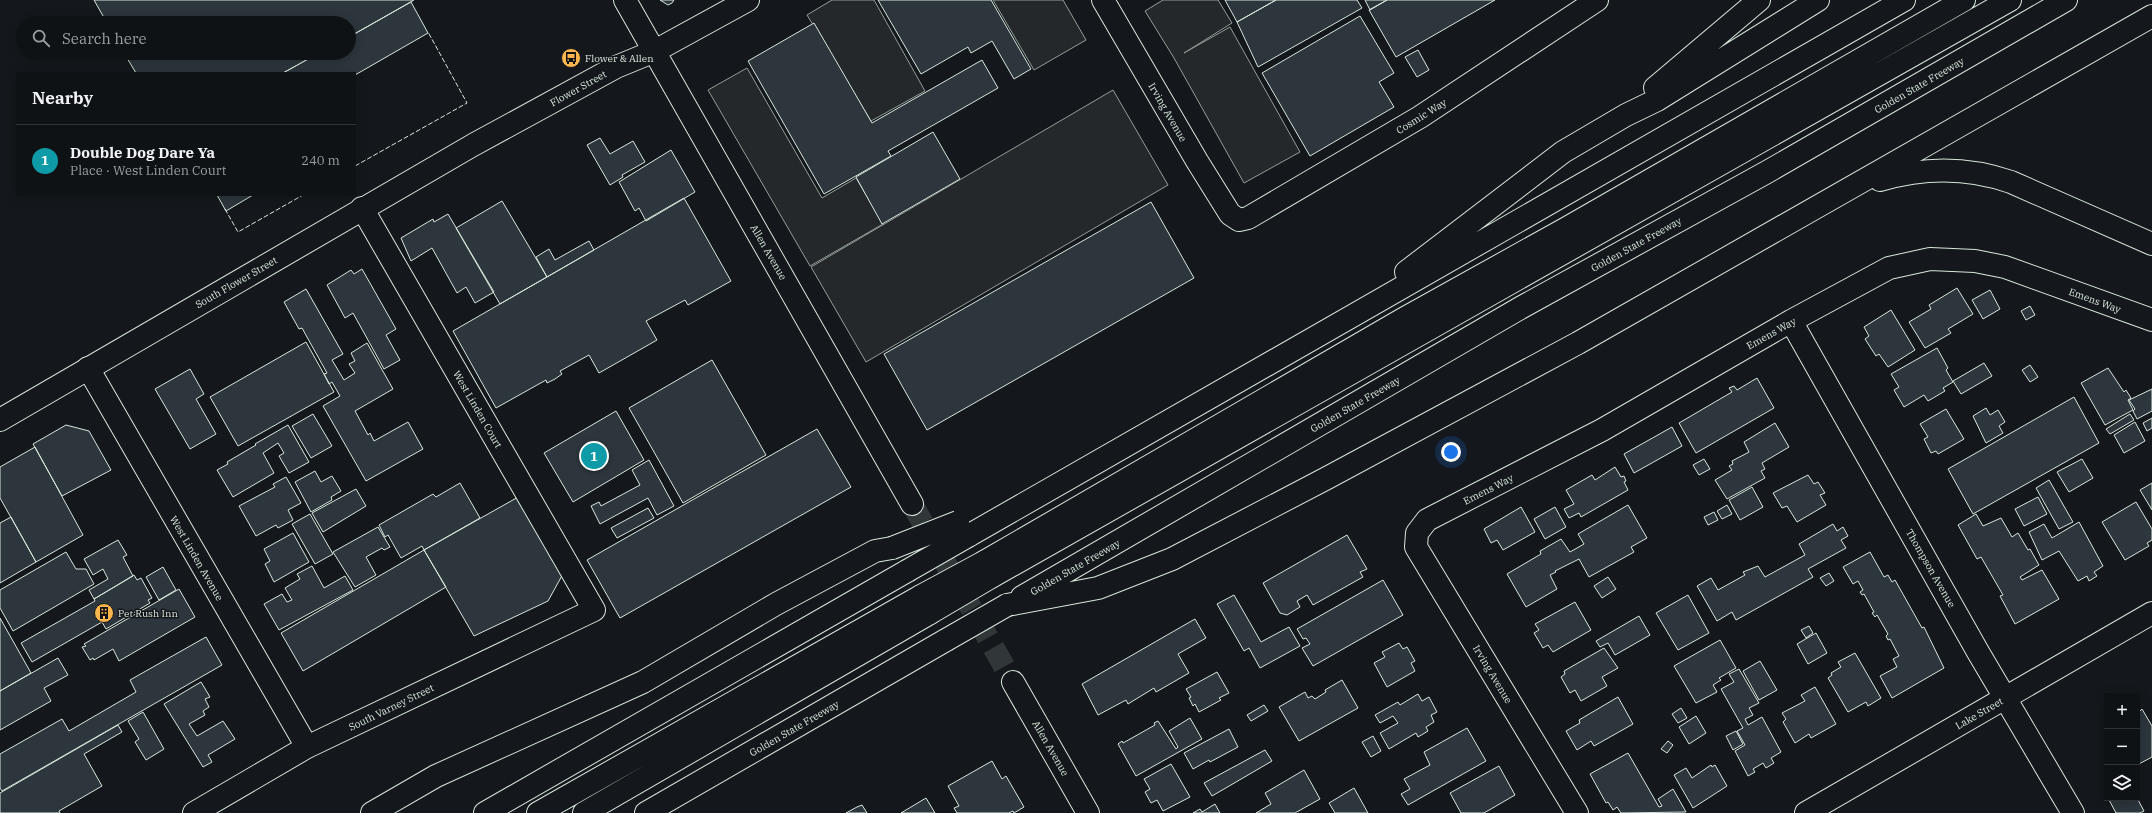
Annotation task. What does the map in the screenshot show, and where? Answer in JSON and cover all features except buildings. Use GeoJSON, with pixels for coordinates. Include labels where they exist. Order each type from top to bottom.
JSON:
{"type":"FeatureCollection","features":[{"type":"Feature","properties":{"kind":"main road","name":"Allen Avenue"},"geometry":{"type":"LineString","coordinates":[[625,0],[912,504]]}},
{"type":"Feature","properties":{"kind":"main road","name":"Flower Street"},"geometry":{"type":"LineString","coordinates":[[473,145],[616,67],[655,52],[748,0]]}},
{"type":"Feature","properties":{"kind":"main road","name":"Irving Avenue"},"geometry":{"type":"LineString","coordinates":[[1103,0],[1197,162],[1230,214],[1239,220]]}},
{"type":"Feature","properties":{"kind":"main road","name":"Cosmic Way"},"geometry":{"type":"LineString","coordinates":[[1239,220],[1248,218],[1420,117],[1597,0]]}},
{"type":"Feature","properties":{"kind":"main road"},"geometry":{"type":"LineString","coordinates":[[1626,116],[1759,0]]}},
{"type":"Feature","properties":{"kind":"main road"},"geometry":{"type":"LineString","coordinates":[[1336,325],[1563,152],[1657,100],[1818,0]]}},
{"type":"Feature","properties":{"kind":"main road"},"geometry":{"type":"LineString","coordinates":[[372,813],[436,776],[643,682],[783,600],[875,551],[892,548],[963,529],[1028,502],[1904,0]]}},
{"type":"Feature","properties":{"kind":"main road"},"geometry":{"type":"LineString","coordinates":[[987,570],[1405,318],[1565,229],[1964,0]]}},
{"type":"Feature","properties":{"kind":"main road"},"geometry":{"type":"LineString","coordinates":[[538,813],[987,570],[2010,0]]}},
{"type":"Feature","properties":{"kind":"main road","name":"Golden State Freeway"},"geometry":{"type":"LineString","coordinates":[[646,813],[1522,307],[1767,172],[2066,0]]}},
{"type":"Feature","properties":{"kind":"main road"},"geometry":{"type":"LineString","coordinates":[[1007,605],[1098,588],[1172,559],[1327,478],[1578,343],[2152,16]]}},
{"type":"Feature","properties":{"kind":"main road","name":"South Flower Street"},"geometry":{"type":"LineString","coordinates":[[0,420],[362,208],[473,145]]}},
{"type":"Feature","properties":{"kind":"main road"},"geometry":{"type":"LineString","coordinates":[[1830,199],[1875,181],[1901,173],[1943,170],[1987,174],[2011,182],[2152,244]]}},
{"type":"Feature","properties":{"kind":"main road","name":"West Linden Court"},"geometry":{"type":"LineString","coordinates":[[362,208],[594,610]]}},
{"type":"Feature","properties":{"kind":"main road","name":"Emens Way"},"geometry":{"type":"LineString","coordinates":[[1417,533],[1427,520],[1602,430],[1889,268],[1930,259],[1975,261],[2005,267],[2152,320]]}},
{"type":"Feature","properties":{"kind":"main road","name":"Thompson Avenue"},"geometry":{"type":"LineString","coordinates":[[1791,322],[1978,652],[2006,697],[2073,813]]}},
{"type":"Feature","properties":{"kind":"main road","name":"West Linden Avenue"},"geometry":{"type":"LineString","coordinates":[[88,368],[307,748]]}},
{"type":"Feature","properties":{"kind":"main road"},"geometry":{"type":"LineString","coordinates":[[485,813],[906,571],[963,529]]}},
{"type":"Feature","properties":{"kind":"main road","name":"Irving Avenue"},"geometry":{"type":"LineString","coordinates":[[1417,533],[1416,547],[1577,813]]}},
{"type":"Feature","properties":{"kind":"main road"},"geometry":{"type":"LineString","coordinates":[[584,813],[925,604]]}},
{"type":"Feature","properties":{"kind":"main road","name":"South Varney Street"},"geometry":{"type":"LineString","coordinates":[[194,813],[307,748],[594,610]]}},
{"type":"Feature","properties":{"kind":"main road","name":"Lake Street"},"geometry":{"type":"LineString","coordinates":[[1806,813],[2152,613]]}},
{"type":"Feature","properties":{"kind":"main road","name":"Allen Avenue"},"geometry":{"type":"LineString","coordinates":[[1013,682],[1088,813]]}},
{"type":"Feature","properties":{"kind":"shaded area"},"geometry":{"type":"Polygon","coordinates":[[[832,0],[874,0],[925,91],[871,121],[807,15],[832,0]]]}},
{"type":"Feature","properties":{"kind":"shaded area"},"geometry":{"type":"Polygon","coordinates":[[[993,0],[1063,0],[1086,40],[1034,70],[993,0]]]}},
{"type":"Feature","properties":{"kind":"shaded area"},"geometry":{"type":"Polygon","coordinates":[[[1163,0],[1218,0],[1232,23],[1184,53],[1230,27],[1300,152],[1244,183],[1174,58],[1145,11],[1163,0]]]}},
{"type":"Feature","properties":{"kind":"shaded area"},"geometry":{"type":"Polygon","coordinates":[[[747,68],[822,198],[856,178],[883,224],[810,266],[708,90],[747,68]]]}},
{"type":"Feature","properties":{"kind":"shaded area"},"geometry":{"type":"Polygon","coordinates":[[[1113,90],[1168,185],[866,362],[811,267],[1113,90]]]}},
{"type":"Feature","properties":{"kind":"tunnel"},"geometry":{"type":"LineString","coordinates":[[912,504],[1013,682]]}},
{"type":"Feature","properties":{"kind":"fence"},"geometry":{"type":"LineString","coordinates":[[356,165],[467,103],[428,32]]}},
{"type":"Feature","properties":{"kind":"fence"},"geometry":{"type":"LineString","coordinates":[[225,209],[238,232],[301,196]]}},
{"type":"Feature","properties":{"kind":"place","name":"Flower & Allen"},"geometry":{"type":"Point","coordinates":[571,58]}},
{"type":"Feature","properties":{"kind":"place","name":"Double Dog Dare Ya"},"geometry":{"type":"Point","coordinates":[594,456]}},
{"type":"Feature","properties":{"kind":"place","name":"Pet Rush Inn"},"geometry":{"type":"Point","coordinates":[104,613]}}]}
